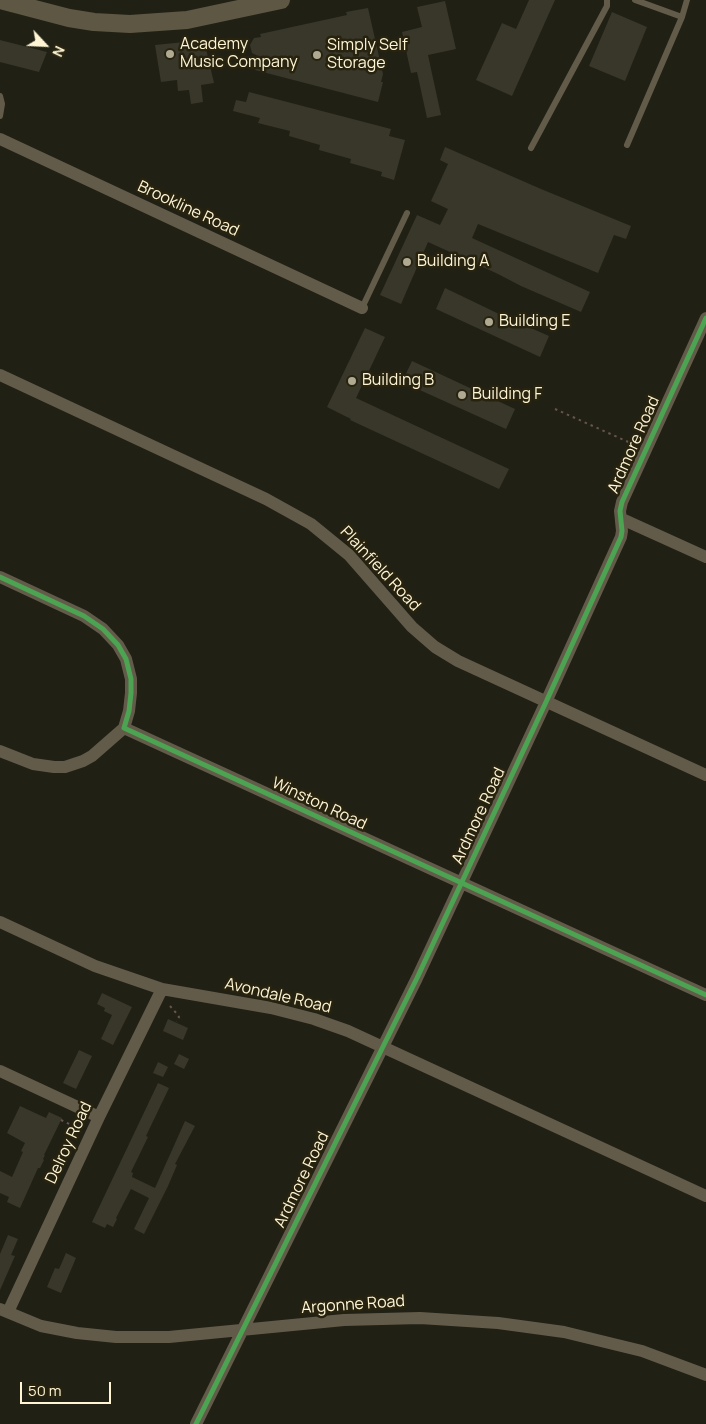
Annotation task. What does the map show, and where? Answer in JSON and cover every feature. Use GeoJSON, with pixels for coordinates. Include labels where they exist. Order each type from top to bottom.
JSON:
{"type":"FeatureCollection","features":[{"type":"Feature","properties":{"kind":"main road"},"geometry":{"type":"LineString","coordinates":[[0,0],[68,18],[130,24],[186,20],[281,0]]}},
{"type":"Feature","properties":{"kind":"street","name":"Brookline Road"},"geometry":{"type":"LineString","coordinates":[[0,139],[362,308]]}},
{"type":"Feature","properties":{"kind":"street","name":"Ardmore Road"},"geometry":{"type":"LineString","coordinates":[[196,1424],[462,883],[546,702],[621,537],[622,519],[620,511],[622,502],[706,318]]}},
{"type":"Feature","properties":{"kind":"street","name":"Plainfield Road"},"geometry":{"type":"LineString","coordinates":[[0,375],[266,499],[311,524],[349,554],[412,627],[435,647],[458,661],[706,775]]}},
{"type":"Feature","properties":{"kind":"street"},"geometry":{"type":"LineString","coordinates":[[622,519],[706,557]]}},
{"type":"Feature","properties":{"kind":"street"},"geometry":{"type":"LineString","coordinates":[[0,577],[84,616],[103,629],[118,645],[126,659],[131,693],[129,711],[124,728],[92,756],[83,761],[65,767],[54,768],[33,764],[0,751]]}},
{"type":"Feature","properties":{"kind":"street","name":"Winston Road"},"geometry":{"type":"LineString","coordinates":[[124,728],[706,995]]}},
{"type":"Feature","properties":{"kind":"street","name":"Avondale Road"},"geometry":{"type":"LineString","coordinates":[[0,922],[95,966],[162,989],[294,1013],[348,1031],[706,1196]]}},
{"type":"Feature","properties":{"kind":"street","name":"Delroy Road"},"geometry":{"type":"LineString","coordinates":[[4,1310],[162,989]]}},
{"type":"Feature","properties":{"kind":"street"},"geometry":{"type":"LineString","coordinates":[[0,1071],[99,1117]]}},
{"type":"Feature","properties":{"kind":"street","name":"Argonne Road"},"geometry":{"type":"LineString","coordinates":[[4,1310],[41,1326],[77,1333],[116,1337],[169,1337],[344,1320],[420,1318],[498,1322],[564,1332],[642,1351],[706,1375]]}},
{"type":"Feature","properties":{"kind":"lane"},"geometry":{"type":"LineString","coordinates":[[531,148],[607,6],[607,0]]}},
{"type":"Feature","properties":{"kind":"lane"},"geometry":{"type":"LineString","coordinates":[[635,0],[682,17]]}},
{"type":"Feature","properties":{"kind":"lane"},"geometry":{"type":"LineString","coordinates":[[627,145],[682,17],[687,0]]}},
{"type":"Feature","properties":{"kind":"lane"},"geometry":{"type":"LineString","coordinates":[[0,96],[2,107],[0,116]]}},
{"type":"Feature","properties":{"kind":"lane"},"geometry":{"type":"LineString","coordinates":[[362,308],[407,213]]}},
{"type":"Feature","properties":{"kind":"path"},"geometry":{"type":"LineString","coordinates":[[555,409],[635,445]]}},
{"type":"Feature","properties":{"kind":"path"},"geometry":{"type":"LineString","coordinates":[[170,1006],[178,1015],[177,1022]]}},
{"type":"Feature","properties":{"kind":"path"},"geometry":{"type":"LineString","coordinates":[[61,1120],[80,1129]]}},
{"type":"Feature","properties":{"kind":"building"},"geometry":{"type":"Polygon","coordinates":[[[529,0],[555,0],[512,96],[476,80],[502,23],[516,29],[529,0]]]}},
{"type":"Feature","properties":{"kind":"building"},"geometry":{"type":"Polygon","coordinates":[[[445,1],[456,49],[428,55],[441,115],[427,118],[417,72],[411,73],[402,32],[422,27],[417,7],[445,1]]]}},
{"type":"Feature","properties":{"kind":"building","name":"Simply Self Storage"},"geometry":{"type":"Polygon","coordinates":[[[368,8],[383,74],[378,102],[255,70],[258,56],[252,53],[250,45],[254,38],[261,37],[260,34],[347,15],[346,12],[368,8]]]}},
{"type":"Feature","properties":{"kind":"building"},"geometry":{"type":"Polygon","coordinates":[[[612,12],[647,27],[625,81],[589,66],[612,12]]]}},
{"type":"Feature","properties":{"kind":"building"},"geometry":{"type":"Polygon","coordinates":[[[0,40],[47,52],[39,72],[0,62],[0,40]]]}},
{"type":"Feature","properties":{"kind":"building"},"geometry":{"type":"Polygon","coordinates":[[[204,40],[214,83],[201,85],[203,102],[191,104],[189,90],[178,91],[177,80],[161,82],[155,45],[204,40]]]}},
{"type":"Feature","properties":{"kind":"building"},"geometry":{"type":"Polygon","coordinates":[[[249,92],[391,129],[389,136],[405,140],[394,180],[381,176],[382,172],[350,163],[351,159],[319,150],[320,145],[289,136],[290,131],[258,123],[260,118],[233,111],[236,100],[246,102],[249,92]]]}},
{"type":"Feature","properties":{"kind":"building"},"geometry":{"type":"Polygon","coordinates":[[[445,147],[631,226],[626,239],[614,235],[598,273],[478,224],[472,238],[590,292],[581,312],[428,242],[401,304],[380,295],[417,215],[440,225],[448,209],[431,201],[448,164],[440,160],[445,147]]]}},
{"type":"Feature","properties":{"kind":"building","name":"Building E"},"geometry":{"type":"Polygon","coordinates":[[[445,288],[549,336],[540,357],[436,309],[445,288]]]}},
{"type":"Feature","properties":{"kind":"building"},"geometry":{"type":"Polygon","coordinates":[[[365,328],[385,337],[356,398],[509,469],[499,489],[350,420],[327,407],[365,328]]]}},
{"type":"Feature","properties":{"kind":"building","name":"Building F"},"geometry":{"type":"Polygon","coordinates":[[[412,361],[515,409],[506,429],[402,382],[412,361]]]}},
{"type":"Feature","properties":{"kind":"building"},"geometry":{"type":"Polygon","coordinates":[[[102,993],[132,1007],[113,1045],[101,1039],[112,1015],[104,1011],[105,1008],[97,1004],[102,993]]]}},
{"type":"Feature","properties":{"kind":"building"},"geometry":{"type":"Polygon","coordinates":[[[168,1019],[188,1028],[183,1040],[163,1031],[168,1019]]]}},
{"type":"Feature","properties":{"kind":"building"},"geometry":{"type":"Polygon","coordinates":[[[79,1050],[92,1056],[76,1089],[63,1083],[79,1050]]]}},
{"type":"Feature","properties":{"kind":"building"},"geometry":{"type":"Polygon","coordinates":[[[179,1054],[189,1059],[184,1069],[174,1064],[179,1054]]]}},
{"type":"Feature","properties":{"kind":"building"},"geometry":{"type":"Polygon","coordinates":[[[158,1062],[168,1067],[163,1077],[153,1073],[158,1062]]]}},
{"type":"Feature","properties":{"kind":"building"},"geometry":{"type":"Polygon","coordinates":[[[158,1083],[169,1088],[131,1172],[133,1173],[132,1177],[155,1188],[185,1121],[195,1126],[175,1164],[177,1165],[168,1186],[144,1234],[134,1229],[149,1198],[131,1189],[113,1227],[107,1224],[105,1228],[92,1222],[158,1083]]]}},
{"type":"Feature","properties":{"kind":"building"},"geometry":{"type":"Polygon","coordinates":[[[20,1106],[46,1118],[49,1112],[62,1118],[20,1208],[7,1202],[9,1197],[0,1193],[0,1171],[12,1177],[23,1152],[21,1151],[25,1143],[7,1133],[20,1106]]]}},
{"type":"Feature","properties":{"kind":"building"},"geometry":{"type":"Polygon","coordinates":[[[8,1235],[18,1239],[11,1255],[15,1256],[0,1290],[0,1254],[8,1235]]]}},
{"type":"Feature","properties":{"kind":"building"},"geometry":{"type":"Polygon","coordinates":[[[66,1253],[76,1258],[61,1293],[47,1287],[55,1268],[59,1269],[66,1253]]]}},
{"type":"Feature","properties":{"kind":"cycle path"},"geometry":{"type":"LineString","coordinates":[[196,1424],[417,978],[546,702],[621,537],[620,511],[622,502],[706,318]]}},
{"type":"Feature","properties":{"kind":"cycle path"},"geometry":{"type":"LineString","coordinates":[[0,577],[84,616],[103,629],[118,645],[126,659],[131,679],[129,711],[124,728],[706,995]]}},
{"type":"Feature","properties":{"kind":"place","name":"Academy Music Company"},"geometry":{"type":"Point","coordinates":[170,54]}},
{"type":"Feature","properties":{"kind":"place","name":"Simply Self Storage"},"geometry":{"type":"Point","coordinates":[317,55]}},
{"type":"Feature","properties":{"kind":"place","name":"Building A"},"geometry":{"type":"Point","coordinates":[407,262]}},
{"type":"Feature","properties":{"kind":"place","name":"Building E"},"geometry":{"type":"Point","coordinates":[489,322]}},
{"type":"Feature","properties":{"kind":"place","name":"Building B"},"geometry":{"type":"Point","coordinates":[352,381]}},
{"type":"Feature","properties":{"kind":"place","name":"Building F"},"geometry":{"type":"Point","coordinates":[462,395]}}]}
